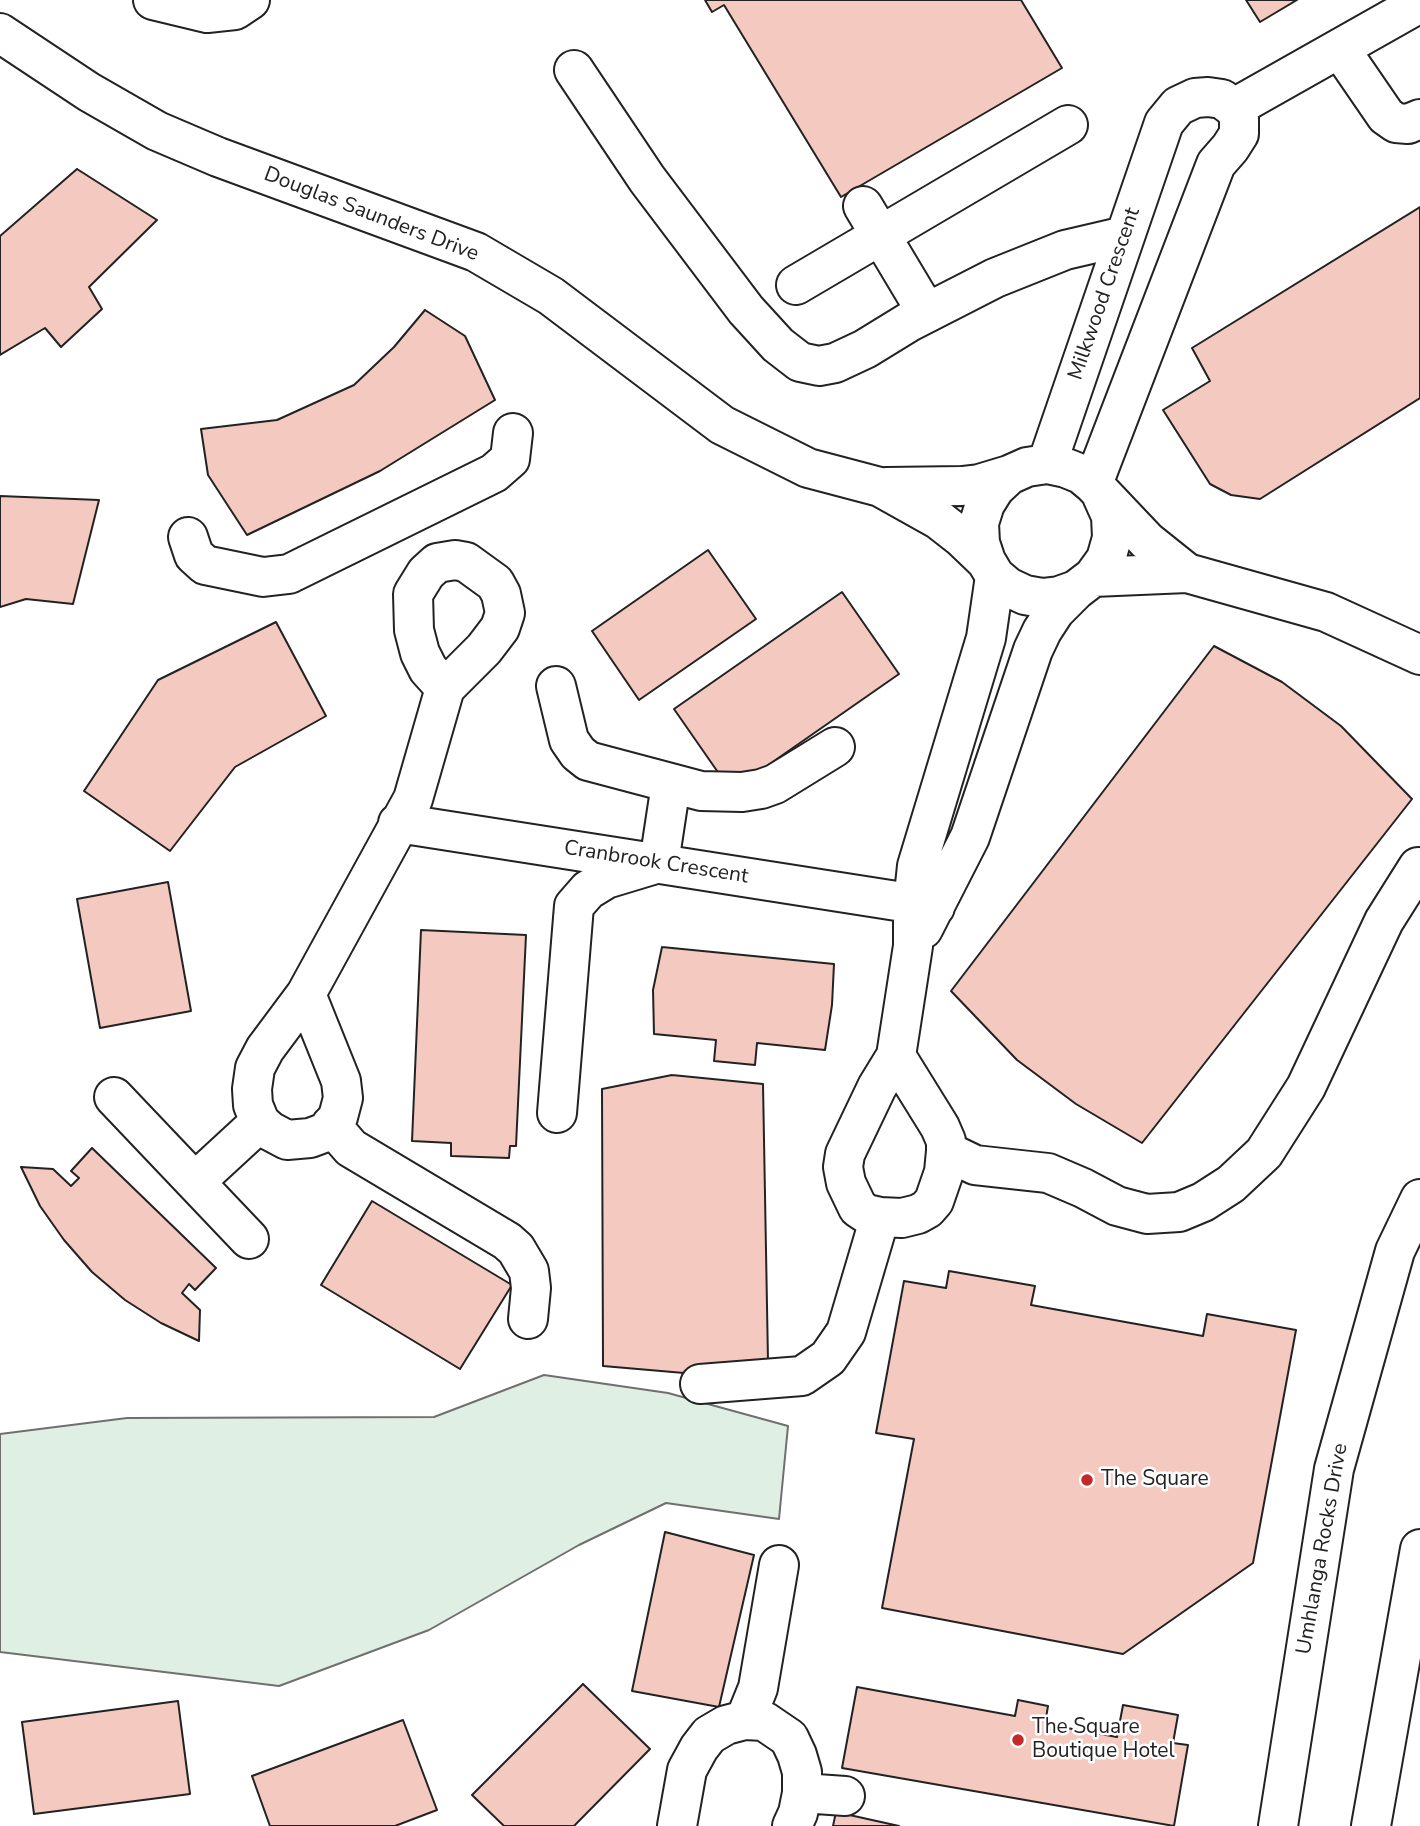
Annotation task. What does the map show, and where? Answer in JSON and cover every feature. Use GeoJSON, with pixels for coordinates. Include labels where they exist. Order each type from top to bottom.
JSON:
{"type":"FeatureCollection","features":[{"type":"Feature","properties":{"kind":"street"},"geometry":{"type":"LineString","coordinates":[[153,0],[207,13],[235,10],[250,0]]}},
{"type":"Feature","properties":{"kind":"street"},"geometry":{"type":"LineString","coordinates":[[896,1056],[946,1141],[938,1191],[927,1209],[902,1218],[880,1217],[867,1214],[858,1208],[846,1183],[843,1167],[845,1154],[853,1134],[896,1056],[913,946],[924,906],[970,837],[1033,650],[1055,611],[1085,584],[1106,559],[1112,538],[1111,516],[1097,490],[1216,164],[1239,134],[1239,117],[1234,108],[1420,3]]}},
{"type":"Feature","properties":{"kind":"street","name":"Douglas Saunders Drive"},"geometry":{"type":"LineString","coordinates":[[0,33],[89,92],[157,131],[218,157],[476,252],[551,296],[722,425],[808,468],[880,487],[939,520],[962,538],[991,568]]}},
{"type":"Feature","properties":{"kind":"street"},"geometry":{"type":"LineString","coordinates":[[1340,49],[1386,117],[1408,124],[1420,118]]}},
{"type":"Feature","properties":{"kind":"street"},"geometry":{"type":"LineString","coordinates":[[574,70],[647,179],[746,310],[778,345],[800,362],[819,366],[835,363],[996,278],[1065,250],[1125,236]]}},
{"type":"Feature","properties":{"kind":"street","name":"Milkwood Crescent"},"geometry":{"type":"LineString","coordinates":[[1047,464],[1164,123],[1178,106],[1195,99],[1222,99],[1234,108]]}},
{"type":"Feature","properties":{"kind":"street"},"geometry":{"type":"LineString","coordinates":[[796,285],[871,220],[1068,125]]}},
{"type":"Feature","properties":{"kind":"street"},"geometry":{"type":"LineString","coordinates":[[871,220],[927,313]]}},
{"type":"Feature","properties":{"kind":"street"},"geometry":{"type":"LineString","coordinates":[[188,537],[194,555],[205,565],[263,577],[289,574],[503,467],[510,459],[513,433]]}},
{"type":"Feature","properties":{"kind":"street"},"geometry":{"type":"LineString","coordinates":[[1187,573],[1147,541],[1081,474],[1066,468],[1047,464],[1027,467],[1009,475],[990,496],[979,523],[980,543],[991,568],[1008,587],[1024,595],[1042,598],[1059,596],[1085,584],[1187,573],[1326,612],[1420,655]]}},
{"type":"Feature","properties":{"kind":"street","name":"Douglas Saunders Drive"},"geometry":{"type":"LineString","coordinates":[[880,487],[962,486],[1009,475]]}},
{"type":"Feature","properties":{"kind":"street"},"geometry":{"type":"LineString","coordinates":[[403,517],[422,578]]}},
{"type":"Feature","properties":{"kind":"street"},"geometry":{"type":"LineString","coordinates":[[306,994],[341,1080],[343,1098],[338,1117],[326,1132],[310,1138],[287,1140],[260,1122],[253,1105],[255,1068],[265,1049],[306,994],[412,799],[445,688],[484,649],[500,628],[505,613],[502,594],[495,583],[466,562],[455,560],[437,563],[422,578],[413,594],[414,630],[428,669],[445,688]]}},
{"type":"Feature","properties":{"kind":"street"},"geometry":{"type":"LineString","coordinates":[[924,906],[917,866],[986,638],[991,568]]}},
{"type":"Feature","properties":{"kind":"street"},"geometry":{"type":"LineString","coordinates":[[556,685],[569,740],[588,761],[606,768],[701,791],[742,792],[761,789],[775,784],[835,747]]}},
{"type":"Feature","properties":{"kind":"street"},"geometry":{"type":"LineString","coordinates":[[557,1113],[574,906],[588,890],[606,879],[659,863],[671,784]]}},
{"type":"Feature","properties":{"kind":"street","name":"Cranbrook Crescent"},"geometry":{"type":"LineString","coordinates":[[398,823],[924,906]]}},
{"type":"Feature","properties":{"kind":"street"},"geometry":{"type":"LineString","coordinates":[[946,1151],[975,1165],[1048,1173],[1118,1206],[1147,1214],[1179,1212],[1203,1202],[1231,1184],[1264,1153],[1306,1087],[1384,921],[1418,867]]}},
{"type":"Feature","properties":{"kind":"street"},"geometry":{"type":"LineString","coordinates":[[114,1097],[249,1239]]}},
{"type":"Feature","properties":{"kind":"street"},"geometry":{"type":"LineString","coordinates":[[195,1181],[260,1122]]}},
{"type":"Feature","properties":{"kind":"street"},"geometry":{"type":"LineString","coordinates":[[331,1125],[351,1149],[507,1241],[516,1249],[529,1272],[531,1288],[528,1319]]}},
{"type":"Feature","properties":{"kind":"street","name":"Umhlanga Rocks Drive"},"geometry":{"type":"LineString","coordinates":[[1278,1826],[1334,1469],[1395,1251],[1420,1199]]}},
{"type":"Feature","properties":{"kind":"street"},"geometry":{"type":"LineString","coordinates":[[701,1384],[802,1376],[828,1358],[846,1332],[880,1217]]}},
{"type":"Feature","properties":{"kind":"street"},"geometry":{"type":"LineString","coordinates":[[1371,1826],[1420,1549]]}},
{"type":"Feature","properties":{"kind":"street"},"geometry":{"type":"LineString","coordinates":[[745,1720],[758,1688],[779,1565]]}},
{"type":"Feature","properties":{"kind":"street"},"geometry":{"type":"LineString","coordinates":[[677,1826],[687,1770],[699,1748],[709,1735],[726,1725],[745,1720],[764,1721],[789,1738],[802,1772],[797,1809],[845,1796]]}},
{"type":"Feature","properties":{"kind":"green space"},"geometry":{"type":"Polygon","coordinates":[[[544,1375],[668,1393],[788,1426],[779,1519],[666,1503],[579,1545],[429,1630],[279,1686],[0,1652],[0,1434],[127,1418],[434,1417],[544,1375]]]}},
{"type":"Feature","properties":{"kind":"building"},"geometry":{"type":"Polygon","coordinates":[[[705,0],[1021,0],[1062,68],[841,197],[724,5],[712,12],[705,0]]]}},
{"type":"Feature","properties":{"kind":"building"},"geometry":{"type":"Polygon","coordinates":[[[1246,0],[1297,0],[1260,22],[1246,0]]]}},
{"type":"Feature","properties":{"kind":"building"},"geometry":{"type":"Polygon","coordinates":[[[77,169],[157,220],[89,287],[102,309],[61,347],[45,328],[0,355],[0,236],[77,169]]]}},
{"type":"Feature","properties":{"kind":"building"},"geometry":{"type":"Polygon","coordinates":[[[1420,207],[1420,398],[1260,499],[1231,495],[1210,484],[1163,410],[1210,381],[1192,348],[1420,207]]]}},
{"type":"Feature","properties":{"kind":"building"},"geometry":{"type":"Polygon","coordinates":[[[425,310],[465,336],[495,400],[380,471],[247,535],[208,475],[201,429],[277,420],[354,385],[394,347],[425,310]]]}},
{"type":"Feature","properties":{"kind":"building"},"geometry":{"type":"Polygon","coordinates":[[[0,496],[99,500],[73,604],[26,599],[0,607],[0,496]]]}},
{"type":"Feature","properties":{"kind":"building"},"geometry":{"type":"Polygon","coordinates":[[[708,550],[756,619],[639,700],[592,631],[708,550]]]}},
{"type":"Feature","properties":{"kind":"building"},"geometry":{"type":"Polygon","coordinates":[[[842,592],[899,674],[731,791],[674,709],[842,592]]]}},
{"type":"Feature","properties":{"kind":"building"},"geometry":{"type":"Polygon","coordinates":[[[276,622],[326,716],[235,767],[170,851],[84,791],[158,680],[276,622]]]}},
{"type":"Feature","properties":{"kind":"building"},"geometry":{"type":"Polygon","coordinates":[[[1214,646],[1282,682],[1341,726],[1412,799],[1142,1143],[1076,1104],[1017,1060],[951,991],[1214,646]]]}},
{"type":"Feature","properties":{"kind":"building"},"geometry":{"type":"Polygon","coordinates":[[[168,882],[191,1011],[100,1028],[77,899],[168,882]]]}},
{"type":"Feature","properties":{"kind":"building"},"geometry":{"type":"Polygon","coordinates":[[[421,930],[526,935],[516,1146],[510,1146],[509,1158],[451,1156],[451,1143],[412,1141],[421,930]]]}},
{"type":"Feature","properties":{"kind":"building"},"geometry":{"type":"Polygon","coordinates":[[[662,947],[834,964],[832,1005],[825,1050],[757,1043],[755,1065],[714,1061],[716,1040],[654,1034],[653,990],[662,947]]]}},
{"type":"Feature","properties":{"kind":"building"},"geometry":{"type":"Polygon","coordinates":[[[672,1075],[763,1084],[768,1361],[684,1373],[603,1366],[602,1089],[672,1075]]]}},
{"type":"Feature","properties":{"kind":"building"},"geometry":{"type":"Polygon","coordinates":[[[92,1148],[216,1268],[195,1290],[189,1284],[182,1293],[200,1310],[199,1341],[161,1323],[125,1300],[92,1272],[64,1240],[40,1206],[21,1167],[53,1169],[71,1186],[79,1178],[71,1171],[92,1148]]]}},
{"type":"Feature","properties":{"kind":"building"},"geometry":{"type":"Polygon","coordinates":[[[372,1201],[512,1285],[460,1369],[321,1285],[372,1201]]]}},
{"type":"Feature","properties":{"kind":"building","name":"The Square"},"geometry":{"type":"Polygon","coordinates":[[[949,1271],[1035,1286],[1031,1305],[1203,1336],[1207,1314],[1296,1330],[1253,1563],[1123,1654],[882,1608],[914,1439],[876,1433],[904,1281],[946,1288],[949,1271]]]}},
{"type":"Feature","properties":{"kind":"building"},"geometry":{"type":"Polygon","coordinates":[[[665,1532],[754,1555],[719,1707],[632,1691],[665,1532]]]}},
{"type":"Feature","properties":{"kind":"building"},"geometry":{"type":"Polygon","coordinates":[[[583,1684],[650,1749],[574,1826],[504,1826],[472,1795],[583,1684]]]}},
{"type":"Feature","properties":{"kind":"building","name":"The Square Boutique Hotel"},"geometry":{"type":"Polygon","coordinates":[[[857,1687],[1015,1716],[1018,1700],[1048,1706],[1045,1724],[1117,1737],[1123,1705],[1178,1715],[1173,1743],[1188,1745],[1174,1826],[842,1768],[857,1687]]]}},
{"type":"Feature","properties":{"kind":"building"},"geometry":{"type":"Polygon","coordinates":[[[178,1701],[190,1794],[34,1814],[22,1722],[178,1701]]]}},
{"type":"Feature","properties":{"kind":"building"},"geometry":{"type":"Polygon","coordinates":[[[403,1720],[437,1810],[395,1826],[270,1826],[252,1776],[403,1720]]]}},
{"type":"Feature","properties":{"kind":"building"},"geometry":{"type":"Polygon","coordinates":[[[836,1812],[899,1826],[833,1826],[836,1812]]]}},
{"type":"Feature","properties":{"kind":"place","name":"The Square"},"geometry":{"type":"Point","coordinates":[1087,1480]}},
{"type":"Feature","properties":{"kind":"place","name":"The Square Boutique Hotel"},"geometry":{"type":"Point","coordinates":[1018,1740]}}]}
